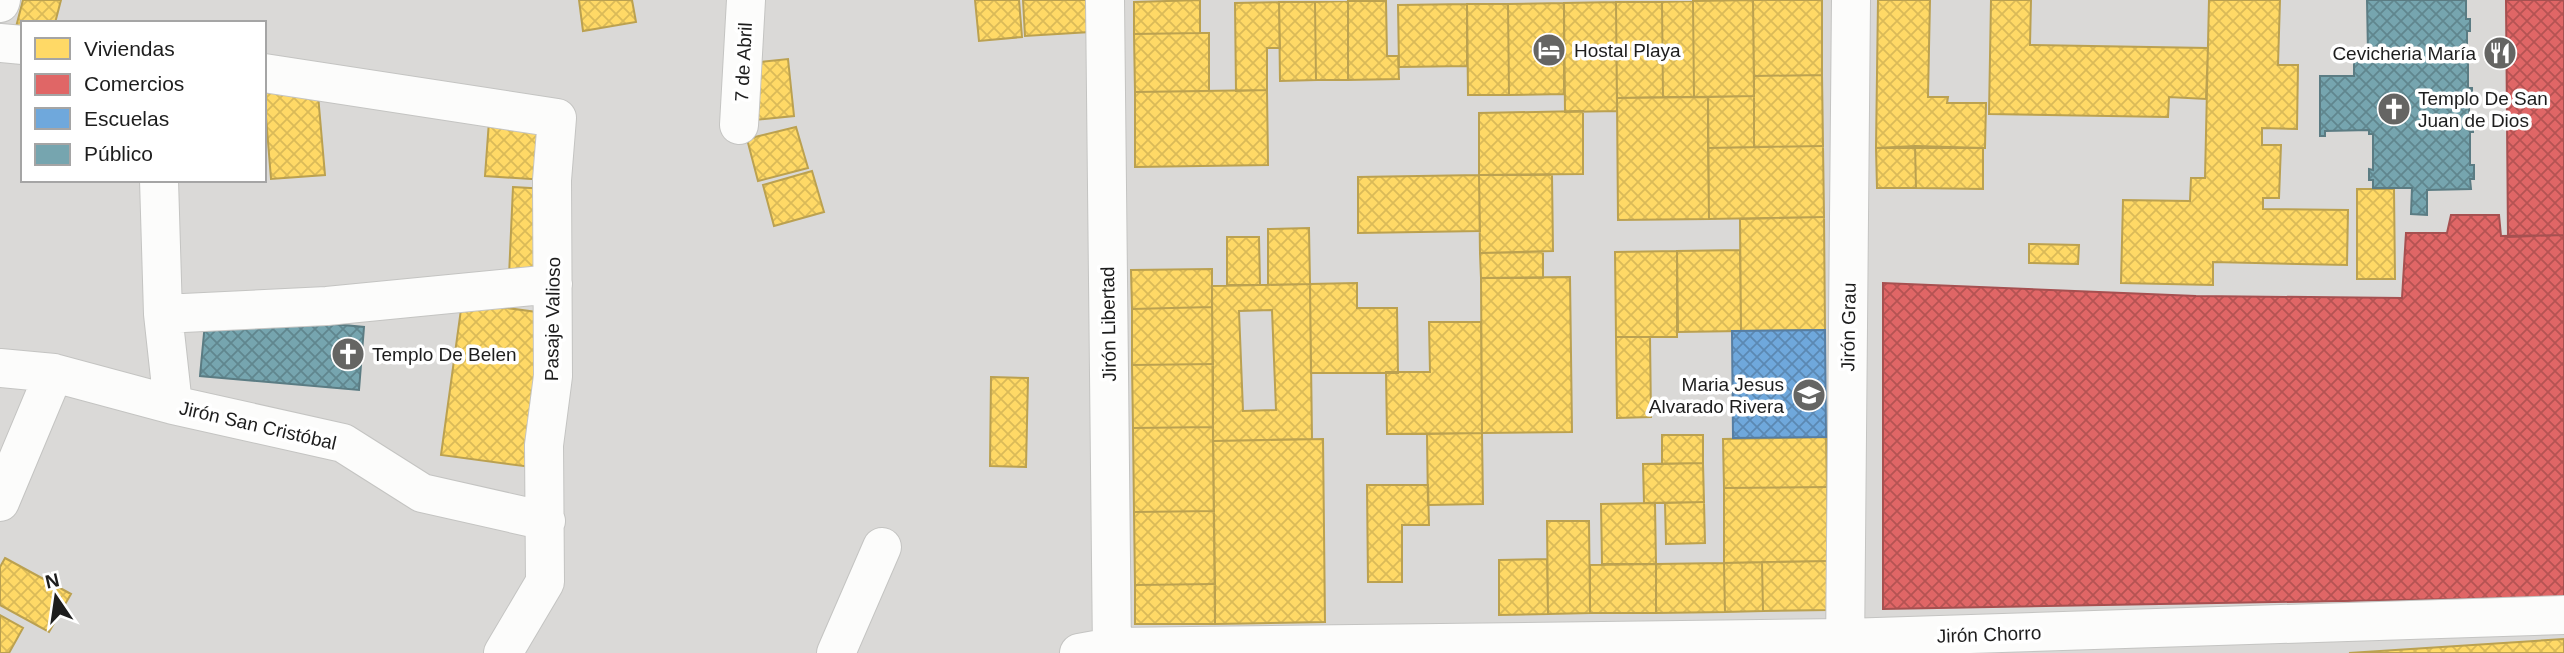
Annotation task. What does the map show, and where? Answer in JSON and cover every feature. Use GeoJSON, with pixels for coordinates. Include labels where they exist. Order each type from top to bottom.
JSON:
{"type":"FeatureCollection","features":[{"type":"Feature","properties":{"kind":"street","name":"7 de Abril"},"geometry":{"type":"LineString","coordinates":[[739,125],[746,0]]}},
{"type":"Feature","properties":{"kind":"street","name":"Jirón Libertad"},"geometry":{"type":"LineString","coordinates":[[1101,651],[1105,0]]}},
{"type":"Feature","properties":{"kind":"street","name":"Jirón Grau"},"geometry":{"type":"LineString","coordinates":[[1845,646],[1851,0]]}},
{"type":"Feature","properties":{"kind":"street"},"geometry":{"type":"LineString","coordinates":[[0,43],[21,45]]}},
{"type":"Feature","properties":{"kind":"street","name":"Pasaje Valioso"},"geometry":{"type":"LineString","coordinates":[[266,74],[557,118],[552,180],[553,376],[544,445],[545,582],[503,653]]}},
{"type":"Feature","properties":{"kind":"street"},"geometry":{"type":"LineString","coordinates":[[159,182],[163,314],[173,405]]}},
{"type":"Feature","properties":{"kind":"street"},"geometry":{"type":"LineString","coordinates":[[163,314],[327,306],[553,284]]}},
{"type":"Feature","properties":{"kind":"street","name":"Jirón San Cristóbal"},"geometry":{"type":"LineString","coordinates":[[0,368],[54,373],[173,405],[343,443],[422,493],[546,521]]}},
{"type":"Feature","properties":{"kind":"street"},"geometry":{"type":"LineString","coordinates":[[0,502],[54,373]]}},
{"type":"Feature","properties":{"kind":"street"},"geometry":{"type":"LineString","coordinates":[[836,653],[882,547]]}},
{"type":"Feature","properties":{"kind":"street","name":"Jirón Chorro"},"geometry":{"type":"LineString","coordinates":[[1101,651],[1845,646],[2564,615]]}},
{"type":"Feature","properties":{"kind":"shaded area"},"geometry":{"type":"Polygon","coordinates":[[[0,0],[2564,0],[2564,653],[0,653],[0,0]]]}},
{"type":"Feature","properties":{"kind":"building: Viviendas"},"geometry":{"type":"Polygon","coordinates":[[[23,0],[61,0],[56,21],[21,21],[21,28],[16,27],[23,0]]]}},
{"type":"Feature","properties":{"kind":"building: Viviendas"},"geometry":{"type":"Polygon","coordinates":[[[579,0],[632,0],[636,22],[583,31],[579,0]]]}},
{"type":"Feature","properties":{"kind":"building: Viviendas"},"geometry":{"type":"Polygon","coordinates":[[[975,0],[1019,0],[1022,37],[979,41],[975,0]]]}},
{"type":"Feature","properties":{"kind":"building: Viviendas"},"geometry":{"type":"Polygon","coordinates":[[[1023,0],[1088,0],[1090,32],[1025,36],[1023,0]]]}},
{"type":"Feature","properties":{"kind":"building: Viviendas"},"geometry":{"type":"Polygon","coordinates":[[[1200,0],[1200,33],[1134,34],[1134,2],[1200,0]]]}},
{"type":"Feature","properties":{"kind":"building: Viviendas"},"geometry":{"type":"Polygon","coordinates":[[[1753,0],[1822,0],[1822,75],[1754,76],[1753,0]]]}},
{"type":"Feature","properties":{"kind":"building: Viviendas"},"geometry":{"type":"Polygon","coordinates":[[[1753,0],[1754,96],[1694,97],[1693,1],[1753,0]]]}},
{"type":"Feature","properties":{"kind":"building: Viviendas"},"geometry":{"type":"Polygon","coordinates":[[[1878,0],[1930,0],[1928,97],[1948,97],[1947,103],[1986,103],[1985,148],[1876,148],[1878,0]]]}},
{"type":"Feature","properties":{"kind":"building: Viviendas"},"geometry":{"type":"Polygon","coordinates":[[[1991,0],[2031,0],[2030,45],[2208,48],[2206,99],[2169,97],[2168,117],[1989,114],[1991,0]]]}},
{"type":"Feature","properties":{"kind":"building: Viviendas"},"geometry":{"type":"Polygon","coordinates":[[[2209,0],[2280,0],[2278,65],[2298,65],[2297,129],[2262,128],[2262,145],[2281,145],[2279,198],[2263,198],[2263,209],[2348,210],[2347,265],[2213,262],[2213,285],[2121,283],[2123,200],[2190,201],[2191,178],[2205,178],[2209,0]]]}},
{"type":"Feature","properties":{"kind":"building: Viviendas"},"geometry":{"type":"Polygon","coordinates":[[[1348,1],[1348,80],[1316,80],[1315,2],[1348,1]]]}},
{"type":"Feature","properties":{"kind":"building: Viviendas"},"geometry":{"type":"Polygon","coordinates":[[[1348,1],[1386,1],[1387,56],[1398,56],[1399,79],[1348,80],[1348,1]]]}},
{"type":"Feature","properties":{"kind":"building: Viviendas"},"geometry":{"type":"Polygon","coordinates":[[[1693,1],[1694,97],[1663,97],[1662,2],[1693,1]]]}},
{"type":"Feature","properties":{"kind":"building: Viviendas"},"geometry":{"type":"Polygon","coordinates":[[[1279,2],[1315,2],[1316,80],[1280,81],[1279,2]]]}},
{"type":"Feature","properties":{"kind":"building: Viviendas"},"geometry":{"type":"Polygon","coordinates":[[[1279,2],[1280,48],[1267,48],[1267,90],[1236,91],[1235,3],[1279,2]]]}},
{"type":"Feature","properties":{"kind":"building: Viviendas"},"geometry":{"type":"Polygon","coordinates":[[[1616,2],[1662,2],[1663,97],[1617,98],[1616,2]]]}},
{"type":"Feature","properties":{"kind":"building: Viviendas"},"geometry":{"type":"Polygon","coordinates":[[[1616,2],[1617,111],[1565,112],[1564,3],[1616,2]]]}},
{"type":"Feature","properties":{"kind":"building: Viviendas"},"geometry":{"type":"Polygon","coordinates":[[[1564,3],[1564,94],[1509,95],[1508,4],[1564,3]]]}},
{"type":"Feature","properties":{"kind":"building: Viviendas"},"geometry":{"type":"Polygon","coordinates":[[[1467,4],[1467,66],[1399,67],[1398,5],[1467,4]]]}},
{"type":"Feature","properties":{"kind":"building: Viviendas"},"geometry":{"type":"Polygon","coordinates":[[[1467,4],[1508,4],[1509,95],[1468,95],[1467,4]]]}},
{"type":"Feature","properties":{"kind":"building: Viviendas"},"geometry":{"type":"Polygon","coordinates":[[[1209,33],[1209,91],[1135,92],[1134,34],[1209,33]]]}},
{"type":"Feature","properties":{"kind":"building: Viviendas"},"geometry":{"type":"Polygon","coordinates":[[[788,59],[794,116],[755,120],[749,63],[788,59]]]}},
{"type":"Feature","properties":{"kind":"building: Viviendas"},"geometry":{"type":"Polygon","coordinates":[[[1822,75],[1823,146],[1754,147],[1754,76],[1822,75]]]}},
{"type":"Feature","properties":{"kind":"building: Viviendas"},"geometry":{"type":"Polygon","coordinates":[[[1267,90],[1268,165],[1135,167],[1135,92],[1267,90]]]}},
{"type":"Feature","properties":{"kind":"building: Viviendas"},"geometry":{"type":"Polygon","coordinates":[[[266,92],[318,95],[325,175],[271,179],[266,92]]]}},
{"type":"Feature","properties":{"kind":"building: Viviendas"},"geometry":{"type":"Polygon","coordinates":[[[1754,96],[1754,147],[1708,148],[1708,97],[1754,96]]]}},
{"type":"Feature","properties":{"kind":"building: Viviendas"},"geometry":{"type":"Polygon","coordinates":[[[1708,97],[1709,219],[1618,220],[1617,98],[1708,97]]]}},
{"type":"Feature","properties":{"kind":"building: Viviendas"},"geometry":{"type":"Polygon","coordinates":[[[1583,111],[1583,174],[1479,175],[1479,113],[1583,111]]]}},
{"type":"Feature","properties":{"kind":"building: Viviendas"},"geometry":{"type":"Polygon","coordinates":[[[489,121],[550,124],[546,180],[485,176],[489,121]]]}},
{"type":"Feature","properties":{"kind":"building: Viviendas"},"geometry":{"type":"Polygon","coordinates":[[[796,127],[808,168],[758,181],[747,139],[796,127]]]}},
{"type":"Feature","properties":{"kind":"building: Viviendas"},"geometry":{"type":"Polygon","coordinates":[[[1823,146],[1824,217],[1709,219],[1708,148],[1823,146]]]}},
{"type":"Feature","properties":{"kind":"building: Viviendas"},"geometry":{"type":"Polygon","coordinates":[[[1915,146],[1983,148],[1983,189],[1916,188],[1915,146]]]}},
{"type":"Feature","properties":{"kind":"building: Viviendas"},"geometry":{"type":"Polygon","coordinates":[[[1915,146],[1916,188],[1877,188],[1876,148],[1915,146]]]}},
{"type":"Feature","properties":{"kind":"building: Viviendas"},"geometry":{"type":"Polygon","coordinates":[[[812,171],[824,212],[774,226],[763,185],[812,171]]]}},
{"type":"Feature","properties":{"kind":"building: Viviendas"},"geometry":{"type":"Polygon","coordinates":[[[1479,175],[1480,231],[1358,233],[1358,177],[1479,175]]]}},
{"type":"Feature","properties":{"kind":"building: Viviendas"},"geometry":{"type":"Polygon","coordinates":[[[1479,175],[1552,175],[1553,251],[1480,253],[1479,175]]]}},
{"type":"Feature","properties":{"kind":"building: Viviendas"},"geometry":{"type":"Polygon","coordinates":[[[513,187],[547,189],[544,278],[509,276],[513,187]]]}},
{"type":"Feature","properties":{"kind":"building: Viviendas"},"geometry":{"type":"Polygon","coordinates":[[[2357,189],[2394,189],[2395,279],[2357,279],[2357,189]]]}},
{"type":"Feature","properties":{"kind":"building: Viviendas"},"geometry":{"type":"Polygon","coordinates":[[[1824,217],[1825,330],[1741,331],[1740,219],[1824,217]]]}},
{"type":"Feature","properties":{"kind":"building: Viviendas"},"geometry":{"type":"Polygon","coordinates":[[[1309,228],[1310,284],[1268,285],[1268,229],[1309,228]]]}},
{"type":"Feature","properties":{"kind":"building: Viviendas"},"geometry":{"type":"Polygon","coordinates":[[[1227,237],[1259,237],[1260,285],[1227,285],[1227,237]]]}},
{"type":"Feature","properties":{"kind":"building: Viviendas"},"geometry":{"type":"Polygon","coordinates":[[[2029,244],[2079,245],[2078,264],[2029,263],[2029,244]]]}},
{"type":"Feature","properties":{"kind":"building: Viviendas"},"geometry":{"type":"Polygon","coordinates":[[[1740,250],[1741,331],[1678,332],[1677,251],[1740,250]]]}},
{"type":"Feature","properties":{"kind":"building: Viviendas"},"geometry":{"type":"Polygon","coordinates":[[[1677,251],[1677,337],[1616,337],[1615,252],[1677,251]]]}},
{"type":"Feature","properties":{"kind":"building: Viviendas"},"geometry":{"type":"Polygon","coordinates":[[[1543,252],[1543,278],[1481,278],[1480,253],[1543,252]]]}},
{"type":"Feature","properties":{"kind":"building: Viviendas"},"geometry":{"type":"Polygon","coordinates":[[[1212,269],[1212,307],[1132,309],[1131,270],[1212,269]]]}},
{"type":"Feature","properties":{"kind":"building: Viviendas"},"geometry":{"type":"Polygon","coordinates":[[[1570,277],[1572,432],[1482,433],[1481,278],[1570,277]]]}},
{"type":"Feature","properties":{"kind":"building: Viviendas"},"geometry":{"type":"Polygon","coordinates":[[[1357,283],[1357,308],[1397,308],[1398,373],[1311,373],[1310,284],[1357,283]]]}},
{"type":"Feature","properties":{"kind":"building: Viviendas"},"geometry":{"type":"Polygon","coordinates":[[[1310,284],[1312,439],[1213,441],[1212,286],[1310,284]],[[1272,310],[1239,311],[1243,411],[1276,410],[1272,310]]]}},
{"type":"Feature","properties":{"kind":"building: Viviendas"},"geometry":{"type":"Polygon","coordinates":[[[462,302],[552,314],[531,467],[441,455],[462,302]]]}},
{"type":"Feature","properties":{"kind":"building: Viviendas"},"geometry":{"type":"Polygon","coordinates":[[[1212,307],[1213,364],[1132,365],[1132,309],[1212,307]]]}},
{"type":"Feature","properties":{"kind":"building: Viviendas"},"geometry":{"type":"Polygon","coordinates":[[[1429,322],[1481,322],[1482,433],[1387,434],[1386,372],[1430,372],[1429,322]]]}},
{"type":"Feature","properties":{"kind":"building: Viviendas"},"geometry":{"type":"Polygon","coordinates":[[[1616,337],[1650,337],[1651,417],[1617,418],[1616,337]]]}},
{"type":"Feature","properties":{"kind":"building: Viviendas"},"geometry":{"type":"Polygon","coordinates":[[[1213,364],[1213,427],[1133,428],[1132,365],[1213,364]]]}},
{"type":"Feature","properties":{"kind":"building: Viviendas"},"geometry":{"type":"Polygon","coordinates":[[[991,377],[1028,378],[1026,467],[990,466],[991,377]]]}},
{"type":"Feature","properties":{"kind":"building: Viviendas"},"geometry":{"type":"Polygon","coordinates":[[[1213,427],[1214,511],[1134,512],[1133,428],[1213,427]]]}},
{"type":"Feature","properties":{"kind":"building: Viviendas"},"geometry":{"type":"Polygon","coordinates":[[[1482,433],[1483,504],[1428,505],[1427,434],[1482,433]]]}},
{"type":"Feature","properties":{"kind":"building: Viviendas"},"geometry":{"type":"Polygon","coordinates":[[[1662,435],[1703,435],[1703,463],[1662,464],[1662,435]]]}},
{"type":"Feature","properties":{"kind":"building: Viviendas"},"geometry":{"type":"Polygon","coordinates":[[[1826,437],[1827,487],[1724,488],[1723,439],[1826,437]]]}},
{"type":"Feature","properties":{"kind":"building: Viviendas"},"geometry":{"type":"Polygon","coordinates":[[[1323,439],[1325,622],[1215,624],[1213,441],[1323,439]]]}},
{"type":"Feature","properties":{"kind":"building: Viviendas"},"geometry":{"type":"Polygon","coordinates":[[[1703,463],[1704,502],[1644,503],[1643,464],[1703,463]]]}},
{"type":"Feature","properties":{"kind":"building: Viviendas"},"geometry":{"type":"Polygon","coordinates":[[[1367,485],[1428,485],[1429,525],[1402,525],[1402,582],[1368,582],[1367,485]]]}},
{"type":"Feature","properties":{"kind":"building: Viviendas"},"geometry":{"type":"Polygon","coordinates":[[[1827,487],[1828,561],[1724,563],[1724,488],[1827,487]]]}},
{"type":"Feature","properties":{"kind":"building: Viviendas"},"geometry":{"type":"Polygon","coordinates":[[[1704,502],[1705,543],[1666,544],[1665,503],[1704,502]]]}},
{"type":"Feature","properties":{"kind":"building: Viviendas"},"geometry":{"type":"Polygon","coordinates":[[[1655,503],[1656,564],[1602,564],[1601,504],[1655,503]]]}},
{"type":"Feature","properties":{"kind":"building: Viviendas"},"geometry":{"type":"Polygon","coordinates":[[[1214,511],[1215,584],[1135,585],[1134,512],[1214,511]]]}},
{"type":"Feature","properties":{"kind":"building: Viviendas"},"geometry":{"type":"Polygon","coordinates":[[[1547,521],[1589,521],[1590,613],[1548,614],[1547,521]]]}},
{"type":"Feature","properties":{"kind":"building: Viviendas"},"geometry":{"type":"Polygon","coordinates":[[[5,558],[71,594],[49,632],[0,605],[0,567],[5,558]]]}},
{"type":"Feature","properties":{"kind":"building: Viviendas"},"geometry":{"type":"Polygon","coordinates":[[[1547,559],[1548,614],[1499,615],[1499,560],[1547,559]]]}},
{"type":"Feature","properties":{"kind":"building: Viviendas"},"geometry":{"type":"Polygon","coordinates":[[[1828,561],[1828,610],[1763,611],[1762,562],[1828,561]]]}},
{"type":"Feature","properties":{"kind":"building: Viviendas"},"geometry":{"type":"Polygon","coordinates":[[[1762,562],[1763,611],[1725,612],[1724,563],[1762,562]]]}},
{"type":"Feature","properties":{"kind":"building: Viviendas"},"geometry":{"type":"Polygon","coordinates":[[[1724,563],[1725,612],[1656,613],[1656,564],[1724,563]]]}},
{"type":"Feature","properties":{"kind":"building: Viviendas"},"geometry":{"type":"Polygon","coordinates":[[[1656,564],[1656,613],[1590,613],[1590,565],[1656,564]]]}},
{"type":"Feature","properties":{"kind":"building: Viviendas"},"geometry":{"type":"Polygon","coordinates":[[[1215,584],[1215,624],[1135,624],[1135,585],[1215,584]]]}},
{"type":"Feature","properties":{"kind":"building: Viviendas"},"geometry":{"type":"Polygon","coordinates":[[[0,615],[23,628],[9,653],[0,653],[0,615]]]}},
{"type":"Feature","properties":{"kind":"building: Viviendas"},"geometry":{"type":"Polygon","coordinates":[[[2564,639],[2564,653],[2349,653],[2564,639]]]}},
{"type":"Feature","properties":{"kind":"building: Comercios"},"geometry":{"type":"Polygon","coordinates":[[[2506,0],[2564,0],[2564,235],[2508,237],[2506,0]]]}},
{"type":"Feature","properties":{"kind":"building: Comercios"},"geometry":{"type":"Polygon","coordinates":[[[2451,215],[2499,215],[2501,236],[2564,235],[2564,597],[1883,609],[1883,283],[2196,296],[2402,298],[2406,233],[2447,233],[2451,215]]]}},
{"type":"Feature","properties":{"kind":"building: Escuelas"},"geometry":{"type":"Polygon","coordinates":[[[1825,330],[1826,437],[1733,438],[1732,331],[1825,330]]]}},
{"type":"Feature","properties":{"kind":"building: Público","name":"Templo De San Juan de Dios"},"geometry":{"type":"Polygon","coordinates":[[[2367,0],[2466,0],[2466,19],[2470,19],[2467,52],[2471,52],[2471,62],[2468,62],[2468,88],[2472,88],[2469,120],[2473,119],[2473,132],[2470,132],[2470,165],[2474,165],[2474,179],[2470,179],[2471,189],[2427,190],[2427,215],[2411,214],[2412,188],[2373,188],[2373,180],[2369,180],[2369,169],[2373,170],[2373,134],[2369,134],[2369,130],[2325,131],[2325,136],[2320,136],[2320,76],[2354,76],[2354,53],[2368,53],[2367,0]]]}},
{"type":"Feature","properties":{"kind":"building: Público"},"geometry":{"type":"Polygon","coordinates":[[[206,312],[364,327],[359,390],[200,376],[206,312]]]}},
{"type":"Feature","properties":{"kind":"place","name":"Hostal Playa"},"geometry":{"type":"Point","coordinates":[1549,50]}},
{"type":"Feature","properties":{"kind":"place","name":"Cevicheria María"},"geometry":{"type":"Point","coordinates":[2500,53]}},
{"type":"Feature","properties":{"kind":"place","name":"Templo De San Juan de Dios"},"geometry":{"type":"Point","coordinates":[2394,109]}},
{"type":"Feature","properties":{"kind":"place","name":"Templo De Belen"},"geometry":{"type":"Point","coordinates":[348,354]}},
{"type":"Feature","properties":{"kind":"place","name":"Maria Jesus Alvarado Rivera"},"geometry":{"type":"Point","coordinates":[1809,395]}}]}
